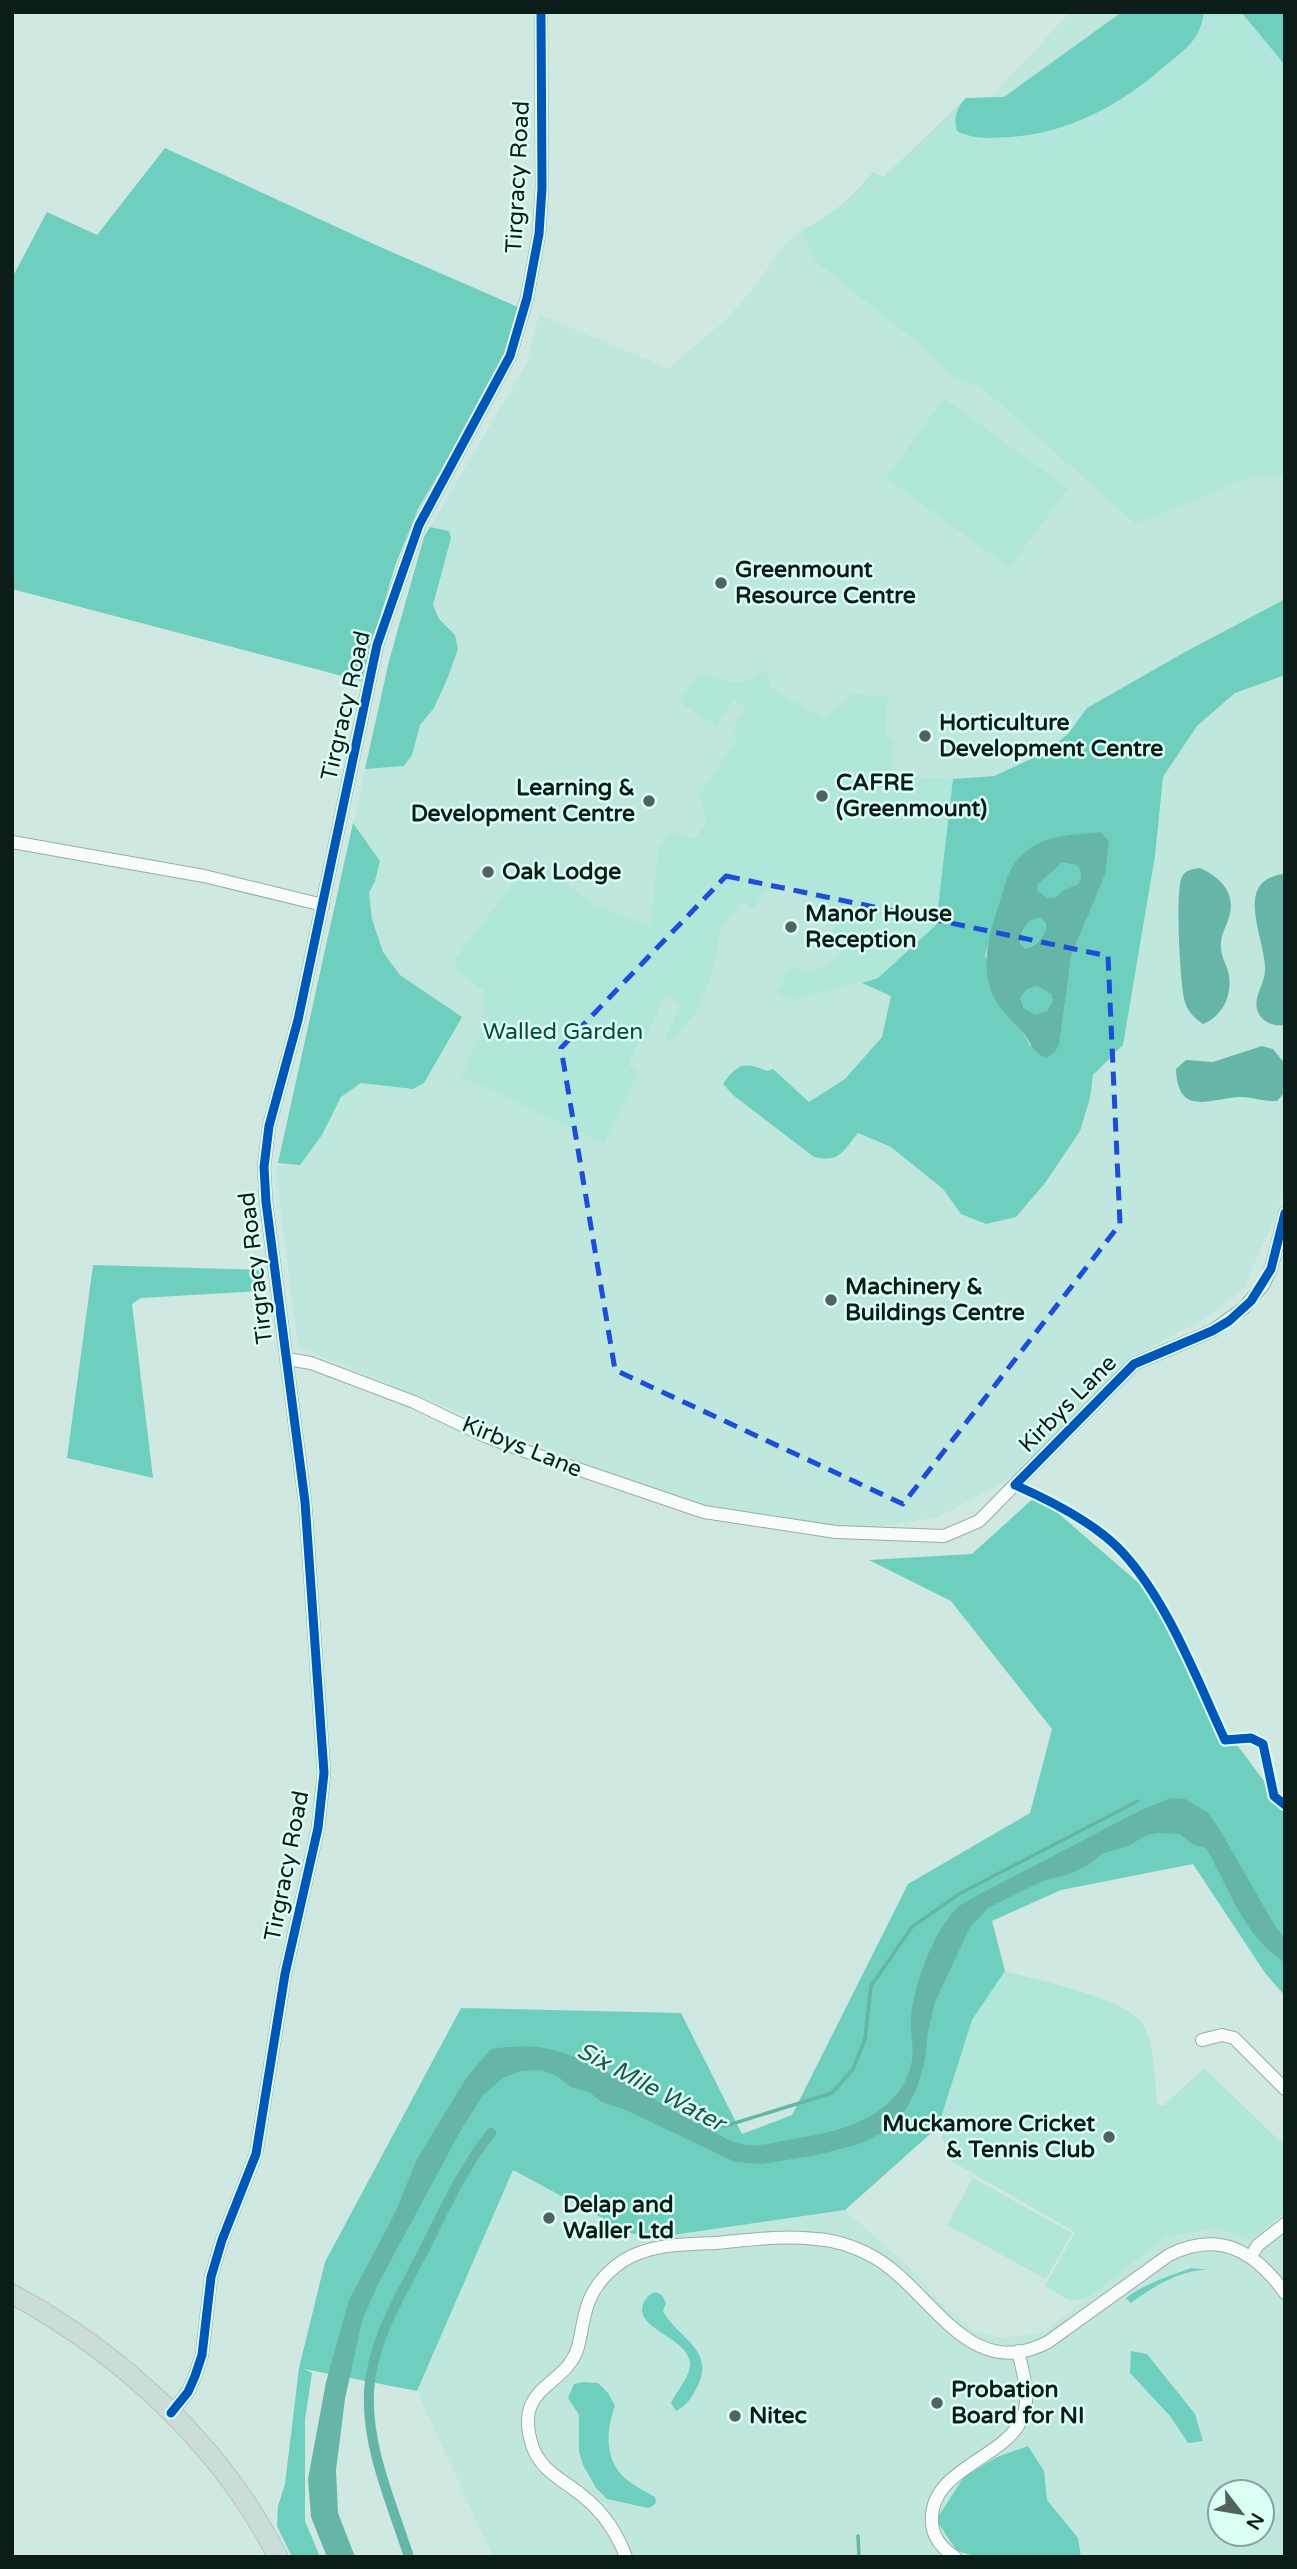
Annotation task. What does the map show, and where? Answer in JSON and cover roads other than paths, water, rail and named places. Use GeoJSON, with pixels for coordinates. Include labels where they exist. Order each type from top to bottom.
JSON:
{"type":"FeatureCollection","features":[{"type":"Feature","properties":{"kind":"highway"},"geometry":{"type":"LineString","coordinates":[[12,2294],[52,2317],[114,2360],[172,2413],[242,2497],[278,2557]]}},
{"type":"Feature","properties":{"kind":"street","name":"Tirgracy Road"},"geometry":{"type":"LineString","coordinates":[[172,2413],[188,2392],[202,2355],[211,2277],[222,2240],[256,2154],[285,1974],[302,1906],[322,1800],[323,1740],[307,1523],[275,1280],[264,1167],[269,1126],[291,1049],[377,645],[409,550],[429,504],[481,413],[510,356],[521,326],[539,234],[543,133],[541,12]]}},
{"type":"Feature","properties":{"kind":"street"},"geometry":{"type":"LineString","coordinates":[[12,842],[204,876],[323,905]]}},
{"type":"Feature","properties":{"kind":"street","name":"Kirbys Lane"},"geometry":{"type":"LineString","coordinates":[[287,1359],[312,1363],[414,1402],[485,1436],[704,1512],[836,1532],[944,1536],[979,1521],[1135,1364],[1212,1331],[1244,1308],[1263,1285],[1271,1269],[1285,1213]]}},
{"type":"Feature","properties":{"kind":"street"},"geometry":{"type":"LineString","coordinates":[[1202,2040],[1222,2035],[1234,2038],[1285,2088]]}},
{"type":"Feature","properties":{"kind":"street"},"geometry":{"type":"LineString","coordinates":[[1251,2256],[1258,2245],[1285,2224]]}},
{"type":"Feature","properties":{"kind":"street"},"geometry":{"type":"LineString","coordinates":[[626,2557],[614,2531],[596,2508],[539,2460],[532,2445],[528,2421],[536,2395],[566,2367],[577,2350],[583,2314],[595,2289],[607,2273],[644,2251],[671,2246],[789,2238],[827,2240],[859,2250],[885,2265],[916,2290],[956,2332],[972,2344],[993,2350],[1018,2351],[1048,2342],[1158,2261],[1191,2246],[1232,2248],[1251,2256],[1266,2269],[1285,2293]]}},
{"type":"Feature","properties":{"kind":"street"},"geometry":{"type":"LineString","coordinates":[[956,2557],[946,2551],[935,2537],[931,2521],[933,2506],[951,2479],[1009,2437],[1021,2420],[1025,2409],[1026,2390],[1018,2351]]}},
{"type":"Feature","properties":{"kind":"waterway","name":"Six Mile Water"},"geometry":{"type":"LineString","coordinates":[[698,2124],[725,2126],[832,2093],[853,2069],[865,2039],[871,1986],[912,1927],[959,1894],[1138,1801]]}},
{"type":"Feature","properties":{"kind":"waterway"},"geometry":{"type":"LineString","coordinates":[[409,2557],[376,2454],[369,2412],[371,2372],[382,2335],[398,2300],[455,2189],[491,2133]]}},
{"type":"Feature","properties":{"kind":"waterway"},"geometry":{"type":"LineString","coordinates":[[858,2536],[859,2557]]}},
{"type":"Feature","properties":{"kind":"place","name":"Greenmount Resource Centre"},"geometry":{"type":"Point","coordinates":[721,583]}},
{"type":"Feature","properties":{"kind":"place","name":"Horticulture Development Centre"},"geometry":{"type":"Point","coordinates":[925,736]}},
{"type":"Feature","properties":{"kind":"place","name":"CAFRE (Greenmount)"},"geometry":{"type":"Point","coordinates":[822,796]}},
{"type":"Feature","properties":{"kind":"place","name":"Learning & Development Centre"},"geometry":{"type":"Point","coordinates":[649,801]}},
{"type":"Feature","properties":{"kind":"place","name":"Oak Lodge"},"geometry":{"type":"Point","coordinates":[488,872]}},
{"type":"Feature","properties":{"kind":"place","name":"Manor House Reception"},"geometry":{"type":"Point","coordinates":[791,927]}},
{"type":"Feature","properties":{"kind":"place","name":"Machinery & Buildings Centre"},"geometry":{"type":"Point","coordinates":[831,1300]}},
{"type":"Feature","properties":{"kind":"place","name":"Muckamore Cricket & Tennis Club"},"geometry":{"type":"Point","coordinates":[1109,2137]}},
{"type":"Feature","properties":{"kind":"place","name":"Delap and Waller Ltd"},"geometry":{"type":"Point","coordinates":[549,2218]}},
{"type":"Feature","properties":{"kind":"place","name":"Probation Board for NI"},"geometry":{"type":"Point","coordinates":[937,2403]}},
{"type":"Feature","properties":{"kind":"place","name":"Nitec"},"geometry":{"type":"Point","coordinates":[735,2416]}},
{"type":"Feature","properties":{"kind":"park label","name":"Walled Garden"},"geometry":{"type":"Point","coordinates":[563,1032]}}]}
